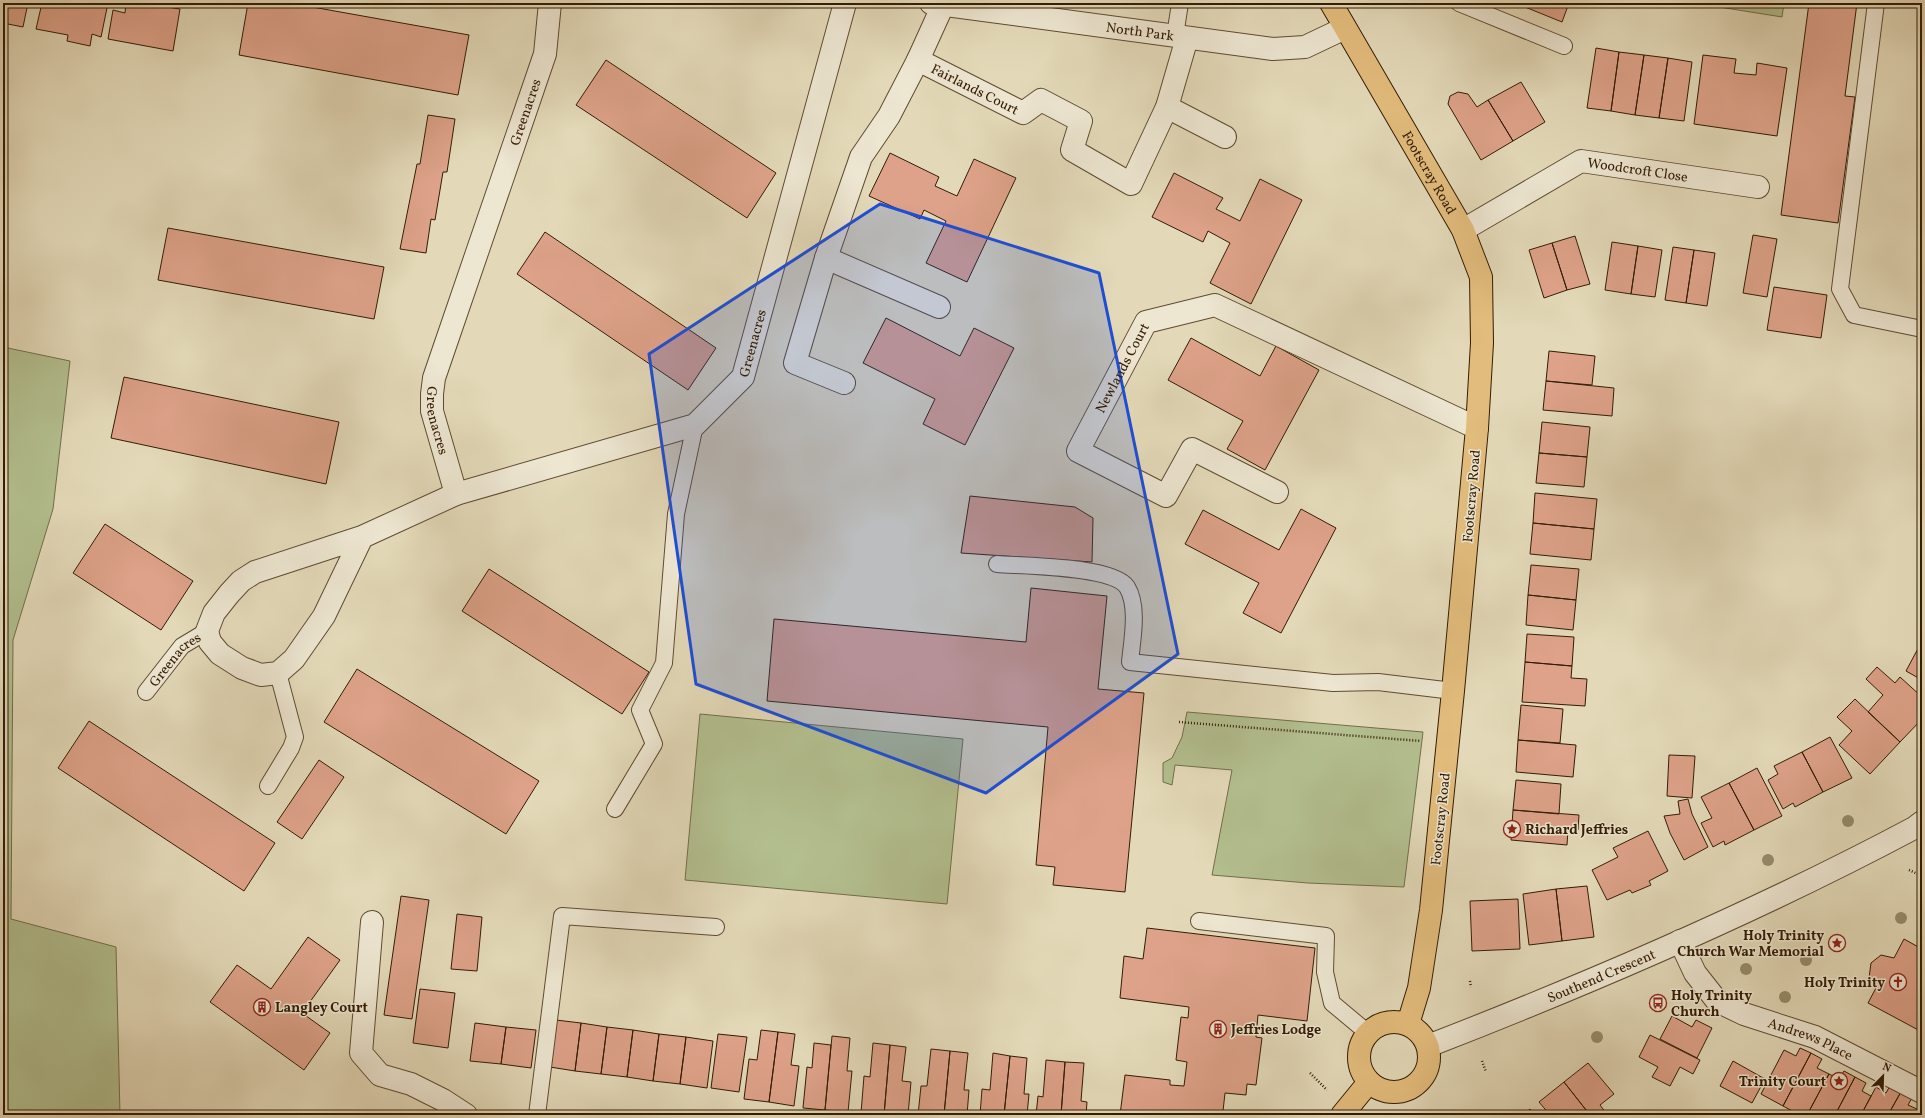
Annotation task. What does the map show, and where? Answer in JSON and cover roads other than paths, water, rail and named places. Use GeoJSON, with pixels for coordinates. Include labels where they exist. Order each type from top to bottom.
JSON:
{"type":"FeatureCollection","features":[{"type":"Feature","properties":{"kind":"main road","name":"Footscray Road"},"geometry":{"type":"LineString","coordinates":[[1331,3],[1463,230],[1481,277],[1482,343],[1477,428],[1453,690],[1431,910],[1419,988],[1408,1024]]}},
{"type":"Feature","properties":{"kind":"main road"},"geometry":{"type":"LineString","coordinates":[[1396,1022],[1408,1024],[1423,1035],[1428,1046],[1430,1059],[1426,1072],[1418,1083],[1407,1090],[1393,1092],[1380,1090],[1369,1082],[1362,1072],[1359,1060],[1360,1048],[1364,1037],[1368,1033],[1384,1023],[1396,1022]]}},
{"type":"Feature","properties":{"kind":"main road"},"geometry":{"type":"LineString","coordinates":[[1342,1115],[1369,1082]]}},
{"type":"Feature","properties":{"kind":"street","name":"Greenacres"},"geometry":{"type":"LineString","coordinates":[[456,494],[432,411],[434,378],[544,54],[550,3]]}},
{"type":"Feature","properties":{"kind":"street","name":"Greenacres"},"geometry":{"type":"LineString","coordinates":[[278,673],[261,675],[242,668],[220,654],[210,642],[207,631],[214,613],[229,594],[241,581],[255,572],[362,537],[456,494],[695,425],[743,377],[845,3]]}},
{"type":"Feature","properties":{"kind":"street","name":"North Park"},"geometry":{"type":"LineString","coordinates":[[937,4],[1273,48],[1305,47],[1345,28]]}},
{"type":"Feature","properties":{"kind":"street","name":"Fairlands Court"},"geometry":{"type":"LineString","coordinates":[[844,383],[795,363],[826,258],[861,157],[889,116],[918,60],[937,4]]}},
{"type":"Feature","properties":{"kind":"street","name":"Fairlands Court"},"geometry":{"type":"LineString","coordinates":[[918,60],[1023,114],[1041,100],[1081,121],[1072,150],[1131,184],[1167,107],[1181,37]]}},
{"type":"Feature","properties":{"kind":"street"},"geometry":{"type":"LineString","coordinates":[[1167,107],[1225,137]]}},
{"type":"Feature","properties":{"kind":"street","name":"Woodcroft Close"},"geometry":{"type":"LineString","coordinates":[[1463,230],[1581,161],[1758,187]]}},
{"type":"Feature","properties":{"kind":"street"},"geometry":{"type":"LineString","coordinates":[[826,258],[939,307]]}},
{"type":"Feature","properties":{"kind":"street","name":"Newlands Court"},"geometry":{"type":"LineString","coordinates":[[1277,492],[1192,449],[1166,496],[1078,451],[1146,322],[1215,305],[1477,428]]}},
{"type":"Feature","properties":{"kind":"street"},"geometry":{"type":"LineString","coordinates":[[278,673],[294,659],[324,616],[362,537]]}},
{"type":"Feature","properties":{"kind":"street","name":"Southend Crescent"},"geometry":{"type":"LineString","coordinates":[[1428,1046],[1680,941],[1856,859],[1914,828],[1922,822]]}},
{"type":"Feature","properties":{"kind":"street"},"geometry":{"type":"LineString","coordinates":[[372,922],[361,1053],[380,1075],[411,1084],[442,1100],[466,1115]]}},
{"type":"Feature","properties":{"kind":"street","name":"Andrews Place"},"geometry":{"type":"LineString","coordinates":[[1680,941],[1695,973],[1717,1001],[1744,1014],[1815,1036],[1922,1092]]}},
{"type":"Feature","properties":{"kind":"lane"},"geometry":{"type":"LineString","coordinates":[[1180,3],[1181,37]]}},
{"type":"Feature","properties":{"kind":"lane"},"geometry":{"type":"LineString","coordinates":[[1460,3],[1564,46]]}},
{"type":"Feature","properties":{"kind":"lane"},"geometry":{"type":"LineString","coordinates":[[1876,3],[1840,289],[1854,316],[1922,329]]}},
{"type":"Feature","properties":{"kind":"lane"},"geometry":{"type":"LineString","coordinates":[[615,809],[654,744],[640,710],[664,663],[676,514],[695,425]]}},
{"type":"Feature","properties":{"kind":"lane"},"geometry":{"type":"LineString","coordinates":[[997,564],[1094,571],[1112,576],[1127,587],[1134,608],[1130,662],[1334,682],[1378,682],[1453,690]]}},
{"type":"Feature","properties":{"kind":"lane","name":"Greenacres"},"geometry":{"type":"LineString","coordinates":[[146,692],[182,646],[207,631]]}},
{"type":"Feature","properties":{"kind":"lane"},"geometry":{"type":"LineString","coordinates":[[268,786],[291,748],[295,737],[278,673]]}},
{"type":"Feature","properties":{"kind":"lane"},"geometry":{"type":"LineString","coordinates":[[537,1115],[562,916],[716,927]]}},
{"type":"Feature","properties":{"kind":"lane"},"geometry":{"type":"LineString","coordinates":[[1199,921],[1326,936],[1325,972],[1332,1003],[1368,1033]]}},
{"type":"Feature","properties":{"kind":"place","name":"Richard Jeffries"},"geometry":{"type":"Point","coordinates":[1512,829]}},
{"type":"Feature","properties":{"kind":"place","name":"Holy Trinity Church War Memorial"},"geometry":{"type":"Point","coordinates":[1837,943]}},
{"type":"Feature","properties":{"kind":"place","name":"Holy Trinity"},"geometry":{"type":"Point","coordinates":[1898,982]}},
{"type":"Feature","properties":{"kind":"place","name":"Holy Trinity Church"},"geometry":{"type":"Point","coordinates":[1658,1003]}},
{"type":"Feature","properties":{"kind":"place","name":"Langley Court"},"geometry":{"type":"Point","coordinates":[262,1007]}},
{"type":"Feature","properties":{"kind":"place","name":"Jeffries Lodge"},"geometry":{"type":"Point","coordinates":[1218,1029]}},
{"type":"Feature","properties":{"kind":"place","name":"Trinity Court"},"geometry":{"type":"Point","coordinates":[1839,1081]}}]}
